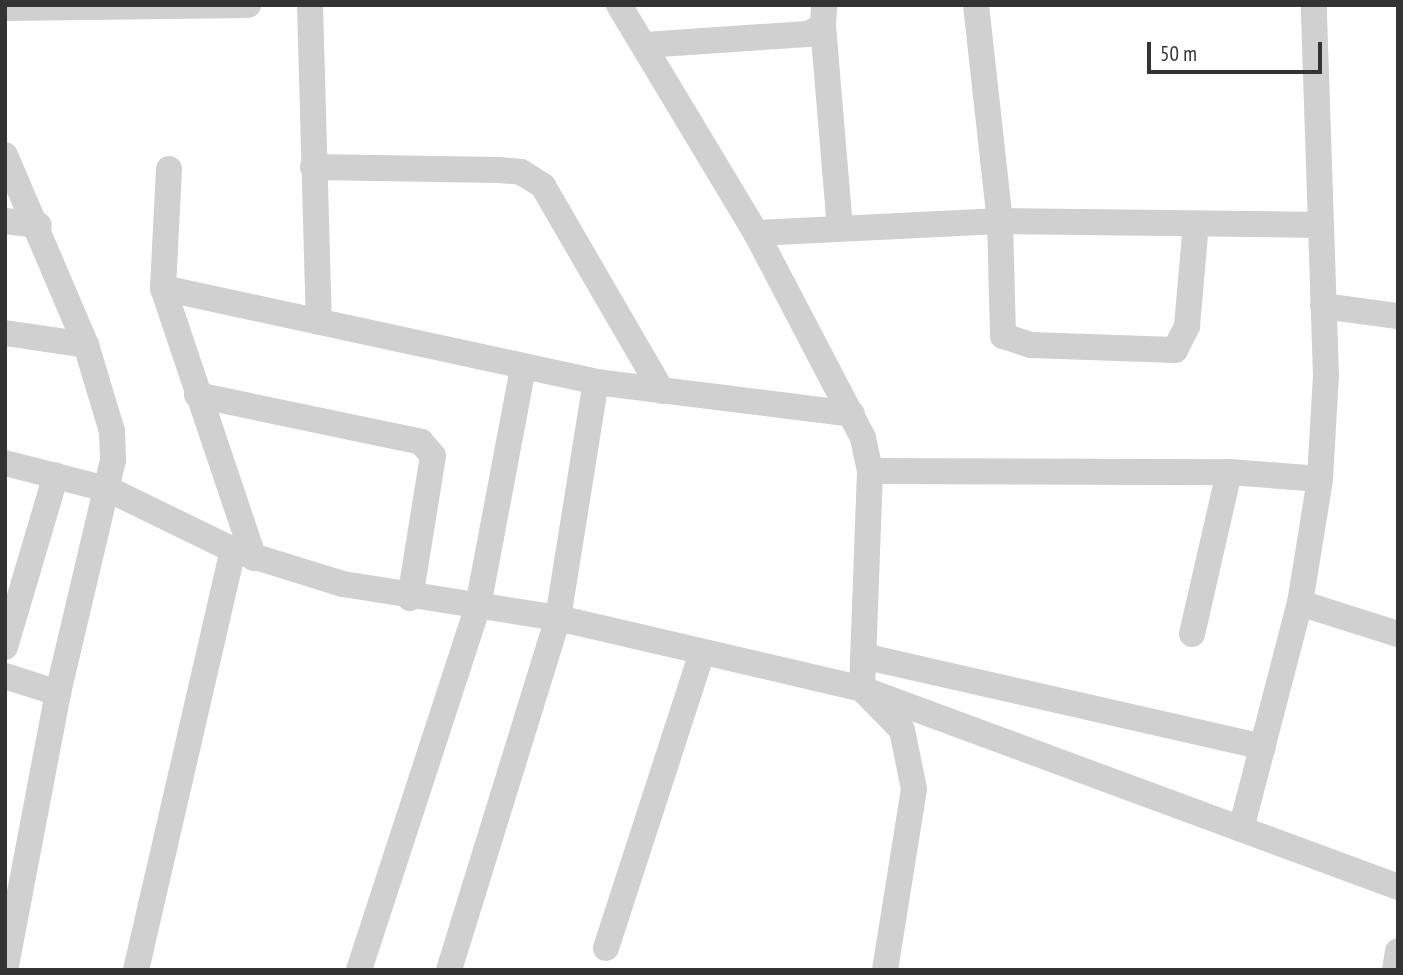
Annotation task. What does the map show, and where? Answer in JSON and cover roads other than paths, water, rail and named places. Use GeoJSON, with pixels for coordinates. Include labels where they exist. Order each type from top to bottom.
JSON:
{"type":"FeatureCollection","features":[{"type":"Feature","properties":{"kind":"street"},"geometry":{"type":"LineString","coordinates":[[5,8],[248,5]]}},
{"type":"Feature","properties":{"kind":"street"},"geometry":{"type":"LineString","coordinates":[[310,5],[319,321]]}},
{"type":"Feature","properties":{"kind":"street"},"geometry":{"type":"LineString","coordinates":[[619,5],[756,233],[852,414],[870,471],[862,689],[902,730],[911,756],[914,789],[886,970]]}},
{"type":"Feature","properties":{"kind":"street"},"geometry":{"type":"LineString","coordinates":[[1241,829],[1300,603],[1320,479],[1323,306],[1314,5]]}},
{"type":"Feature","properties":{"kind":"street"},"geometry":{"type":"LineString","coordinates":[[985,6],[1000,222],[1003,336],[1031,345],[1162,354],[1184,341],[1196,224]]}},
{"type":"Feature","properties":{"kind":"street"},"geometry":{"type":"LineString","coordinates":[[645,45],[808,34],[824,16]]}},
{"type":"Feature","properties":{"kind":"street"},"geometry":{"type":"LineString","coordinates":[[824,16],[840,228]]}},
{"type":"Feature","properties":{"kind":"street"},"geometry":{"type":"LineString","coordinates":[[5,155],[39,225],[86,345],[112,431],[110,490],[58,693],[5,970]]}},
{"type":"Feature","properties":{"kind":"street"},"geometry":{"type":"LineString","coordinates":[[313,167],[499,170],[521,172],[543,186],[662,391]]}},
{"type":"Feature","properties":{"kind":"street"},"geometry":{"type":"LineString","coordinates":[[136,970],[243,554],[163,288],[169,169]]}},
{"type":"Feature","properties":{"kind":"street"},"geometry":{"type":"LineString","coordinates":[[5,221],[39,225]]}},
{"type":"Feature","properties":{"kind":"street"},"geometry":{"type":"LineString","coordinates":[[756,233],[1000,222],[1321,225]]}},
{"type":"Feature","properties":{"kind":"street"},"geometry":{"type":"LineString","coordinates":[[163,288],[596,382],[852,414]]}},
{"type":"Feature","properties":{"kind":"street"},"geometry":{"type":"LineString","coordinates":[[1323,306],[1398,316]]}},
{"type":"Feature","properties":{"kind":"street"},"geometry":{"type":"LineString","coordinates":[[5,333],[86,345]]}},
{"type":"Feature","properties":{"kind":"street"},"geometry":{"type":"LineString","coordinates":[[359,970],[478,606],[523,368]]}},
{"type":"Feature","properties":{"kind":"street"},"geometry":{"type":"LineString","coordinates":[[449,970],[558,618],[596,382]]}},
{"type":"Feature","properties":{"kind":"street"},"geometry":{"type":"LineString","coordinates":[[197,395],[421,443],[433,456],[410,598]]}},
{"type":"Feature","properties":{"kind":"street"},"geometry":{"type":"LineString","coordinates":[[5,463],[110,490],[243,554],[410,598],[558,618],[701,656],[862,689],[1398,887]]}},
{"type":"Feature","properties":{"kind":"street"},"geometry":{"type":"LineString","coordinates":[[870,471],[1229,472],[1320,479]]}},
{"type":"Feature","properties":{"kind":"street"},"geometry":{"type":"LineString","coordinates":[[1192,634],[1229,472]]}},
{"type":"Feature","properties":{"kind":"street"},"geometry":{"type":"LineString","coordinates":[[5,647],[56,475]]}},
{"type":"Feature","properties":{"kind":"street"},"geometry":{"type":"LineString","coordinates":[[1300,603],[1398,634]]}},
{"type":"Feature","properties":{"kind":"street"},"geometry":{"type":"LineString","coordinates":[[606,948],[701,656]]}},
{"type":"Feature","properties":{"kind":"street"},"geometry":{"type":"LineString","coordinates":[[863,656],[1263,747]]}},
{"type":"Feature","properties":{"kind":"street"},"geometry":{"type":"LineString","coordinates":[[5,676],[58,693]]}},
{"type":"Feature","properties":{"kind":"street"},"geometry":{"type":"LineString","coordinates":[[1395,970],[1398,951]]}}]}
